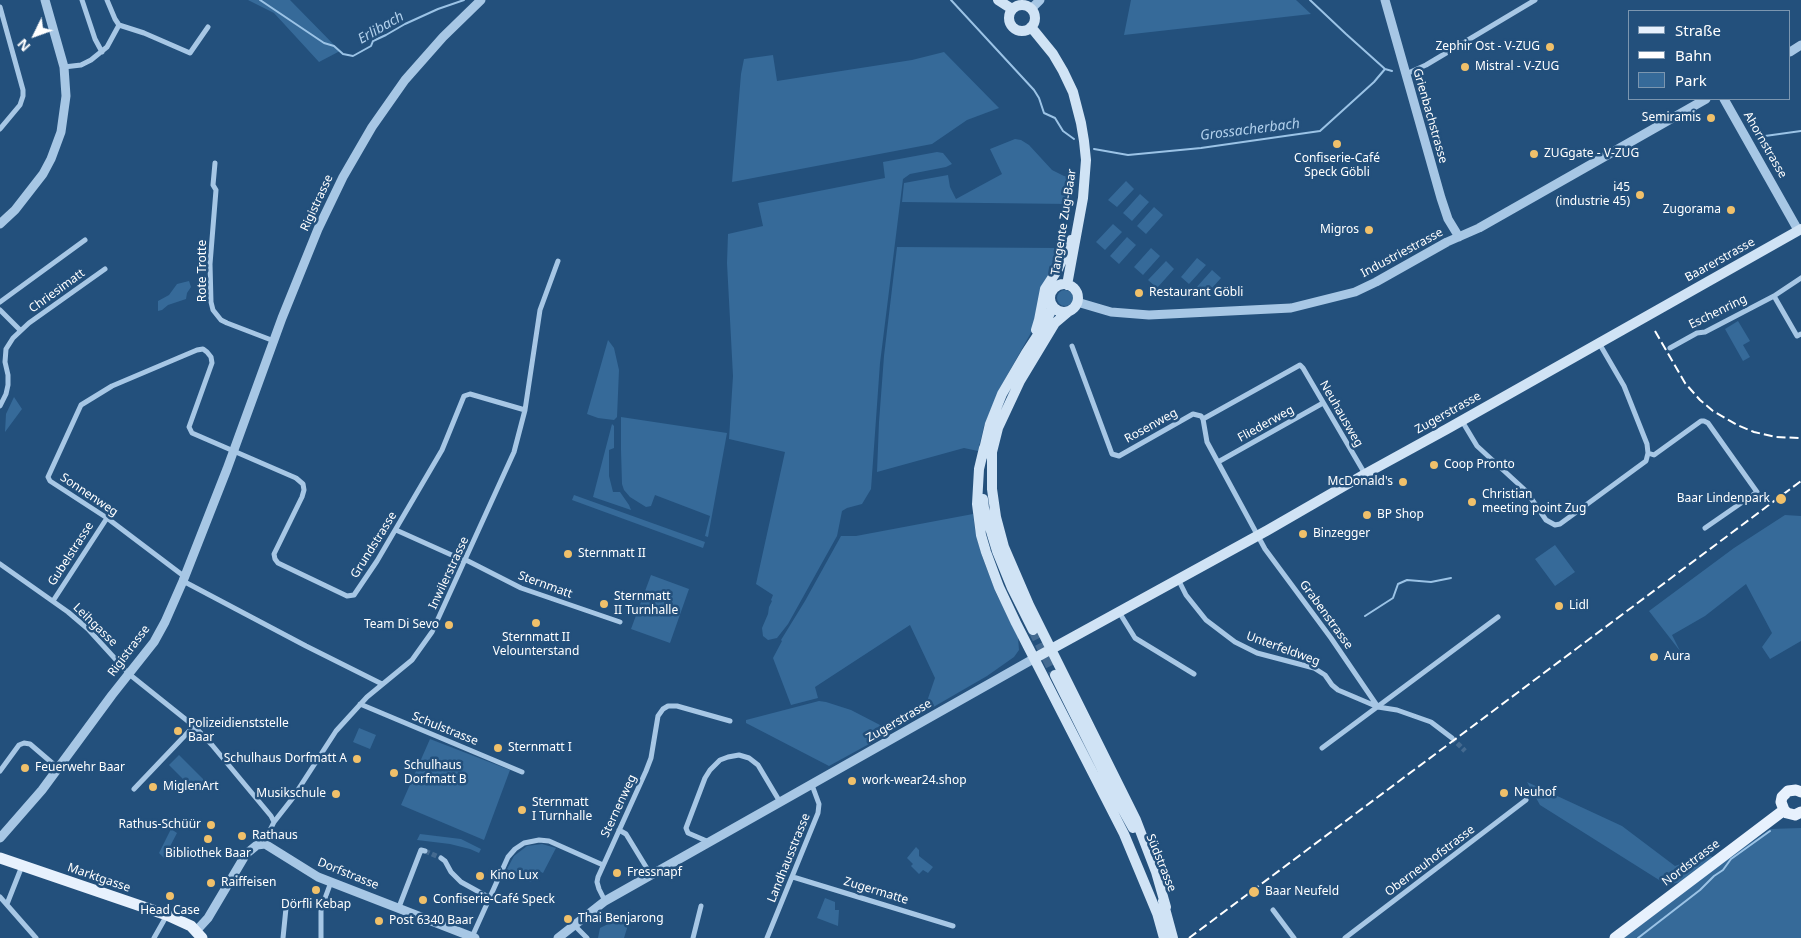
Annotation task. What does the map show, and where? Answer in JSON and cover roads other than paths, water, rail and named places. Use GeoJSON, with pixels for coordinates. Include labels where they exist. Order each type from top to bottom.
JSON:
{"type":"FeatureCollection","features":[{"type":"Feature","properties":{"kind":"main road"},"geometry":{"type":"LineString","coordinates":[[998,0],[1012,9]]}},
{"type":"Feature","properties":{"kind":"main road"},"geometry":{"type":"LineString","coordinates":[[1021,5],[1031,9],[1035,18],[1031,28],[1021,32],[1011,27],[1008,16],[1012,9],[1021,5]]}},
{"type":"Feature","properties":{"kind":"main road","name":"Tangente Zug-Baar"},"geometry":{"type":"LineString","coordinates":[[1031,28],[1053,54],[1063,71],[1073,92],[1082,123],[1085,145],[1084,182],[1067,285]]}},
{"type":"Feature","properties":{"kind":"main road","name":"Baarerstrasse"},"geometry":{"type":"LineString","coordinates":[[1650,314],[1800,231]]}},
{"type":"Feature","properties":{"kind":"main road"},"geometry":{"type":"LineString","coordinates":[[1026,353],[1040,320],[1045,288],[1056,274],[1070,241],[1077,232]]}},
{"type":"Feature","properties":{"kind":"main road"},"geometry":{"type":"LineString","coordinates":[[1033,630],[1005,573],[990,531],[987,484],[988,449],[996,408],[1012,376],[1051,311],[1050,296],[1053,290],[1058,286],[1067,285],[1072,286],[1076,292],[1077,302],[1074,308],[1055,323],[1020,381],[1004,412],[988,449],[979,468],[978,521],[980,535],[999,587],[1124,834],[1159,918]]}},
{"type":"Feature","properties":{"kind":"main road"},"geometry":{"type":"LineString","coordinates":[[1052,305],[1061,312],[1068,312]]}},
{"type":"Feature","properties":{"kind":"main road","name":"Zugerstrasse"},"geometry":{"type":"LineString","coordinates":[[1035,658],[1257,536],[1650,314]]}},
{"type":"Feature","properties":{"kind":"main road"},"geometry":{"type":"LineString","coordinates":[[988,449],[996,517],[1004,547],[1015,575],[1136,820],[1156,872],[1166,907]]}},
{"type":"Feature","properties":{"kind":"main road","name":"Südstrasse"},"geometry":{"type":"LineString","coordinates":[[1055,675],[1146,856],[1166,907],[1173,938]]}},
{"type":"Feature","properties":{"kind":"main road"},"geometry":{"type":"LineString","coordinates":[[1801,792],[1792,790],[1784,794],[1781,802],[1784,810],[1791,814],[1801,812]]}},
{"type":"Feature","properties":{"kind":"main road","name":"Südstrasse"},"geometry":{"type":"LineString","coordinates":[[1118,801],[1146,872],[1164,938]]}},
{"type":"Feature","properties":{"kind":"main road","name":"Nordstrasse"},"geometry":{"type":"LineString","coordinates":[[1615,938],[1784,810]]}},
{"type":"Feature","properties":{"kind":"main road","name":"Marktgasse"},"geometry":{"type":"LineString","coordinates":[[0,858],[167,915],[188,924],[199,934]]}},
{"type":"Feature","properties":{"kind":"street"},"geometry":{"type":"LineString","coordinates":[[0,224],[34,188],[51,159],[61,132],[65,111],[64,67],[45,0]]}},
{"type":"Feature","properties":{"kind":"street"},"geometry":{"type":"LineString","coordinates":[[82,0],[95,39],[102,52]]}},
{"type":"Feature","properties":{"kind":"street"},"geometry":{"type":"LineString","coordinates":[[107,0],[115,19],[120,25],[190,53],[208,27]]}},
{"type":"Feature","properties":{"kind":"street","name":"Rigistrasse"},"geometry":{"type":"LineString","coordinates":[[0,838],[18,819],[154,642],[184,579],[318,229],[356,152],[406,80],[443,37],[481,0]]}},
{"type":"Feature","properties":{"kind":"street"},"geometry":{"type":"LineString","coordinates":[[1031,9],[1040,0]]}},
{"type":"Feature","properties":{"kind":"street","name":"Grienbachstrasse"},"geometry":{"type":"LineString","coordinates":[[1385,0],[1441,198],[1448,219],[1459,237]]}},
{"type":"Feature","properties":{"kind":"street"},"geometry":{"type":"LineString","coordinates":[[1406,74],[1426,65],[1535,0]]}},
{"type":"Feature","properties":{"kind":"street"},"geometry":{"type":"LineString","coordinates":[[0,7],[22,83],[23,96],[20,105],[0,128]]}},
{"type":"Feature","properties":{"kind":"street"},"geometry":{"type":"LineString","coordinates":[[64,67],[86,62],[102,52],[120,25]]}},
{"type":"Feature","properties":{"kind":"street","name":"Industriestrasse"},"geometry":{"type":"LineString","coordinates":[[1077,302],[1111,312],[1140,315],[1291,308],[1355,292],[1479,228],[1704,100]]}},
{"type":"Feature","properties":{"kind":"street","name":"Ahornstrasse"},"geometry":{"type":"LineString","coordinates":[[1725,100],[1800,231]]}},
{"type":"Feature","properties":{"kind":"street","name":"Rote Trotte"},"geometry":{"type":"LineString","coordinates":[[215,163],[213,185],[216,190],[210,264],[213,310],[221,320],[274,341]]}},
{"type":"Feature","properties":{"kind":"street","name":"Chriesimatt"},"geometry":{"type":"LineString","coordinates":[[0,302],[85,240]]}},
{"type":"Feature","properties":{"kind":"street","name":"Inwilerstrasse"},"geometry":{"type":"LineString","coordinates":[[265,844],[274,822],[292,799],[336,731],[360,704],[420,651],[432,632],[466,561],[514,452],[526,410],[540,310],[558,261]]}},
{"type":"Feature","properties":{"kind":"street","name":"Chriesimatt"},"geometry":{"type":"LineString","coordinates":[[0,406],[6,394],[8,379],[5,362],[6,349],[12,338],[20,330],[105,269]]}},
{"type":"Feature","properties":{"kind":"street","name":"Eschenring"},"geometry":{"type":"LineString","coordinates":[[1670,348],[1774,296],[1801,278]]}},
{"type":"Feature","properties":{"kind":"street"},"geometry":{"type":"LineString","coordinates":[[1774,296],[1797,336],[1801,334]]}},
{"type":"Feature","properties":{"kind":"street"},"geometry":{"type":"LineString","coordinates":[[0,310],[20,330]]}},
{"type":"Feature","properties":{"kind":"street"},"geometry":{"type":"LineString","coordinates":[[1462,420],[1477,446],[1526,491],[1546,520],[1555,525],[1560,524],[1646,461],[1648,453],[1647,444],[1624,386],[1599,342]]}},
{"type":"Feature","properties":{"kind":"street","name":"Rosenweg"},"geometry":{"type":"LineString","coordinates":[[1072,346],[1112,454],[1119,456],[1193,414],[1201,416],[1203,419],[1300,365]]}},
{"type":"Feature","properties":{"kind":"street","name":"Sonnenweg"},"geometry":{"type":"LineString","coordinates":[[233,452],[192,433],[189,427],[212,363],[212,357],[202,349],[112,386],[81,405],[48,477],[50,481],[107,518],[184,579],[298,642],[382,684]]}},
{"type":"Feature","properties":{"kind":"street","name":"Neuhausweg"},"geometry":{"type":"LineString","coordinates":[[1300,365],[1365,474]]}},
{"type":"Feature","properties":{"kind":"street","name":"Grundstrasse"},"geometry":{"type":"LineString","coordinates":[[233,452],[296,478],[303,484],[302,497],[274,554],[278,563],[347,596],[354,595],[396,530],[442,450],[464,396],[470,394],[526,410]]}},
{"type":"Feature","properties":{"kind":"street","name":"Fliederweg"},"geometry":{"type":"LineString","coordinates":[[1218,462],[1323,403]]}},
{"type":"Feature","properties":{"kind":"street"},"geometry":{"type":"LineString","coordinates":[[1203,419],[1207,442],[1257,536]]}},
{"type":"Feature","properties":{"kind":"street"},"geometry":{"type":"LineString","coordinates":[[1648,453],[1654,455],[1701,421],[1708,423],[1756,492],[1706,528]]}},
{"type":"Feature","properties":{"kind":"street","name":"Gubelstrasse"},"geometry":{"type":"LineString","coordinates":[[53,601],[107,518]]}},
{"type":"Feature","properties":{"kind":"street","name":"Sternmatt"},"geometry":{"type":"LineString","coordinates":[[396,530],[521,588],[620,622]]}},
{"type":"Feature","properties":{"kind":"street","name":"Grabenstrasse"},"geometry":{"type":"LineString","coordinates":[[1257,536],[1378,706]]}},
{"type":"Feature","properties":{"kind":"street","name":"Leihgasse"},"geometry":{"type":"LineString","coordinates":[[0,564],[53,601],[88,630],[129,674],[194,726],[271,816],[274,822]]}},
{"type":"Feature","properties":{"kind":"street","name":"Unterfeldweg"},"geometry":{"type":"LineString","coordinates":[[1178,579],[1186,595],[1206,620],[1235,642],[1257,653],[1314,668],[1325,675],[1338,690],[1378,706],[1397,710],[1431,722],[1452,738]]}},
{"type":"Feature","properties":{"kind":"street"},"geometry":{"type":"LineString","coordinates":[[1118,612],[1135,638],[1194,674]]}},
{"type":"Feature","properties":{"kind":"street"},"geometry":{"type":"LineString","coordinates":[[1322,748],[1498,617]]}},
{"type":"Feature","properties":{"kind":"street","name":"Zugerstrasse"},"geometry":{"type":"LineString","coordinates":[[558,938],[605,901],[1035,658]]}},
{"type":"Feature","properties":{"kind":"street","name":"Schulstrasse"},"geometry":{"type":"LineString","coordinates":[[360,704],[522,772]]}},
{"type":"Feature","properties":{"kind":"street","name":"Sternenweg"},"geometry":{"type":"LineString","coordinates":[[605,901],[597,882],[651,758],[658,716],[662,709],[668,706],[677,706],[730,721]]}},
{"type":"Feature","properties":{"kind":"street"},"geometry":{"type":"LineString","coordinates":[[134,789],[194,726]]}},
{"type":"Feature","properties":{"kind":"street"},"geometry":{"type":"LineString","coordinates":[[0,771],[19,745],[24,743],[30,744],[58,768]]}},
{"type":"Feature","properties":{"kind":"street"},"geometry":{"type":"LineString","coordinates":[[709,842],[688,833],[686,828],[705,778],[720,760],[739,755],[749,758],[758,765],[780,802]]}},
{"type":"Feature","properties":{"kind":"street","name":"Landhausstrasse"},"geometry":{"type":"LineString","coordinates":[[767,938],[818,813],[819,804],[812,785]]}},
{"type":"Feature","properties":{"kind":"street","name":"Oberneuhofstrasse"},"geometry":{"type":"LineString","coordinates":[[1346,938],[1526,800]]}},
{"type":"Feature","properties":{"kind":"street"},"geometry":{"type":"LineString","coordinates":[[619,830],[626,834],[650,875]]}},
{"type":"Feature","properties":{"kind":"street"},"geometry":{"type":"LineString","coordinates":[[470,937],[480,921],[508,857],[524,843],[539,840],[549,841],[603,865]]}},
{"type":"Feature","properties":{"kind":"street"},"geometry":{"type":"LineString","coordinates":[[199,934],[246,854],[257,845],[265,844]]}},
{"type":"Feature","properties":{"kind":"street","name":"Dorfstrasse"},"geometry":{"type":"LineString","coordinates":[[265,844],[307,871],[331,882],[470,937]]}},
{"type":"Feature","properties":{"kind":"street"},"geometry":{"type":"LineString","coordinates":[[398,907],[423,850]]}},
{"type":"Feature","properties":{"kind":"street"},"geometry":{"type":"LineString","coordinates":[[441,858],[445,861],[449,870],[461,882],[490,898]]}},
{"type":"Feature","properties":{"kind":"street"},"geometry":{"type":"LineString","coordinates":[[7,904],[22,866]]}},
{"type":"Feature","properties":{"kind":"street","name":"Zugermatte"},"geometry":{"type":"LineString","coordinates":[[793,877],[953,926]]}},
{"type":"Feature","properties":{"kind":"street"},"geometry":{"type":"LineString","coordinates":[[321,938],[320,909],[331,882]]}},
{"type":"Feature","properties":{"kind":"street"},"geometry":{"type":"LineString","coordinates":[[0,897],[36,938]]}},
{"type":"Feature","properties":{"kind":"street"},"geometry":{"type":"LineString","coordinates":[[693,938],[701,906]]}},
{"type":"Feature","properties":{"kind":"street"},"geometry":{"type":"LineString","coordinates":[[283,938],[286,908]]}},
{"type":"Feature","properties":{"kind":"street"},"geometry":{"type":"LineString","coordinates":[[1273,910],[1294,938]]}},
{"type":"Feature","properties":{"kind":"street"},"geometry":{"type":"LineString","coordinates":[[154,938],[167,915]]}},
{"type":"Feature","properties":{"kind":"street"},"geometry":{"type":"LineString","coordinates":[[574,925],[587,938]]}},
{"type":"Feature","properties":{"kind":"waterway","name":"Erlibach"},"geometry":{"type":"LineString","coordinates":[[260,0],[324,43],[334,46],[343,54],[353,56],[371,46],[373,41],[405,24],[464,0]]}},
{"type":"Feature","properties":{"kind":"waterway","name":"Grossacherbach"},"geometry":{"type":"LineString","coordinates":[[951,0],[1034,90],[1044,113],[1055,118],[1063,131],[1074,139]]}},
{"type":"Feature","properties":{"kind":"waterway"},"geometry":{"type":"LineString","coordinates":[[1310,0],[1385,69],[1392,71]]}},
{"type":"Feature","properties":{"kind":"waterway","name":"Grossacherbach"},"geometry":{"type":"LineString","coordinates":[[1094,149],[1128,155],[1201,148],[1320,131],[1374,82],[1385,69]]}},
{"type":"Feature","properties":{"kind":"waterway"},"geometry":{"type":"LineString","coordinates":[[1765,136],[1801,131]]}},
{"type":"Feature","properties":{"kind":"waterway"},"geometry":{"type":"LineString","coordinates":[[1365,616],[1393,598],[1398,584],[1407,580],[1431,582],[1451,578]]}},
{"type":"Feature","properties":{"kind":"waterway"},"geometry":{"type":"LineString","coordinates":[[1638,938],[1700,890],[1723,870],[1731,859],[1770,831]]}},
{"type":"Feature","properties":{"kind":"tunnel"},"geometry":{"type":"LineString","coordinates":[[1033,630],[1055,675]]}},
{"type":"Feature","properties":{"kind":"tunnel"},"geometry":{"type":"LineString","coordinates":[[1452,738],[1465,751]]}},
{"type":"Feature","properties":{"kind":"tunnel"},"geometry":{"type":"LineString","coordinates":[[425,851],[441,858]]}},
{"type":"Feature","properties":{"kind":"railway"},"geometry":{"type":"LineString","coordinates":[[1655,331],[1685,383],[1713,411],[1737,425],[1754,432],[1776,437],[1801,438]]}},
{"type":"Feature","properties":{"kind":"railway"},"geometry":{"type":"LineString","coordinates":[[1189,938],[1801,481]]}},
{"type":"Feature","properties":{"kind":"place","name":"Zephir Ost - V-ZUG"},"geometry":{"type":"Point","coordinates":[1550,47]}},
{"type":"Feature","properties":{"kind":"place","name":"Mistral - V-ZUG"},"geometry":{"type":"Point","coordinates":[1465,67]}},
{"type":"Feature","properties":{"kind":"place","name":"Semiramis"},"geometry":{"type":"Point","coordinates":[1711,118]}},
{"type":"Feature","properties":{"kind":"place","name":"Confiserie-Café Speck Göbli"},"geometry":{"type":"Point","coordinates":[1337,144]}},
{"type":"Feature","properties":{"kind":"place","name":"ZUGgate - V-ZUG"},"geometry":{"type":"Point","coordinates":[1534,154]}},
{"type":"Feature","properties":{"kind":"place","name":"i45 (industrie 45)"},"geometry":{"type":"Point","coordinates":[1640,195]}},
{"type":"Feature","properties":{"kind":"place","name":"Zugorama"},"geometry":{"type":"Point","coordinates":[1731,210]}},
{"type":"Feature","properties":{"kind":"place","name":"Migros"},"geometry":{"type":"Point","coordinates":[1369,230]}},
{"type":"Feature","properties":{"kind":"place","name":"Restaurant Göbli"},"geometry":{"type":"Point","coordinates":[1139,293]}},
{"type":"Feature","properties":{"kind":"place","name":"Coop Pronto"},"geometry":{"type":"Point","coordinates":[1434,465]}},
{"type":"Feature","properties":{"kind":"place","name":"McDonald's"},"geometry":{"type":"Point","coordinates":[1403,482]}},
{"type":"Feature","properties":{"kind":"place","name":"Baar Lindenpark"},"geometry":{"type":"Point","coordinates":[1781,499]}},
{"type":"Feature","properties":{"kind":"place","name":"Christian meeting point Zug"},"geometry":{"type":"Point","coordinates":[1472,502]}},
{"type":"Feature","properties":{"kind":"place","name":"BP Shop"},"geometry":{"type":"Point","coordinates":[1367,515]}},
{"type":"Feature","properties":{"kind":"place","name":"Binzegger"},"geometry":{"type":"Point","coordinates":[1303,534]}},
{"type":"Feature","properties":{"kind":"place","name":"Sternmatt II"},"geometry":{"type":"Point","coordinates":[568,554]}},
{"type":"Feature","properties":{"kind":"place","name":"Sternmatt II Turnhalle"},"geometry":{"type":"Point","coordinates":[604,604]}},
{"type":"Feature","properties":{"kind":"place","name":"Lidl"},"geometry":{"type":"Point","coordinates":[1559,606]}},
{"type":"Feature","properties":{"kind":"place","name":"Sternmatt II Velounterstand"},"geometry":{"type":"Point","coordinates":[536,623]}},
{"type":"Feature","properties":{"kind":"place","name":"Team Di Sevo"},"geometry":{"type":"Point","coordinates":[449,625]}},
{"type":"Feature","properties":{"kind":"place","name":"Aura"},"geometry":{"type":"Point","coordinates":[1654,657]}},
{"type":"Feature","properties":{"kind":"place","name":"Polizeidienststelle Baar"},"geometry":{"type":"Point","coordinates":[178,731]}},
{"type":"Feature","properties":{"kind":"place","name":"Sternmatt I"},"geometry":{"type":"Point","coordinates":[498,748]}},
{"type":"Feature","properties":{"kind":"place","name":"Schulhaus Dorfmatt A"},"geometry":{"type":"Point","coordinates":[357,759]}},
{"type":"Feature","properties":{"kind":"place","name":"Feuerwehr Baar"},"geometry":{"type":"Point","coordinates":[25,768]}},
{"type":"Feature","properties":{"kind":"place","name":"Schulhaus Dorfmatt B"},"geometry":{"type":"Point","coordinates":[394,773]}},
{"type":"Feature","properties":{"kind":"place","name":"work-wear24.shop"},"geometry":{"type":"Point","coordinates":[852,781]}},
{"type":"Feature","properties":{"kind":"place","name":"MiglenArt"},"geometry":{"type":"Point","coordinates":[153,787]}},
{"type":"Feature","properties":{"kind":"place","name":"Neuhof"},"geometry":{"type":"Point","coordinates":[1504,793]}},
{"type":"Feature","properties":{"kind":"place","name":"Musikschule"},"geometry":{"type":"Point","coordinates":[336,794]}},
{"type":"Feature","properties":{"kind":"place","name":"Sternmatt I Turnhalle"},"geometry":{"type":"Point","coordinates":[522,810]}},
{"type":"Feature","properties":{"kind":"place","name":"Rathus-Schüür"},"geometry":{"type":"Point","coordinates":[211,825]}},
{"type":"Feature","properties":{"kind":"place","name":"Rathaus"},"geometry":{"type":"Point","coordinates":[242,836]}},
{"type":"Feature","properties":{"kind":"place","name":"Bibliothek Baar"},"geometry":{"type":"Point","coordinates":[208,839]}},
{"type":"Feature","properties":{"kind":"place","name":"Fressnapf"},"geometry":{"type":"Point","coordinates":[617,873]}},
{"type":"Feature","properties":{"kind":"place","name":"Kino Lux"},"geometry":{"type":"Point","coordinates":[480,876]}},
{"type":"Feature","properties":{"kind":"place","name":"Raiffeisen"},"geometry":{"type":"Point","coordinates":[211,883]}},
{"type":"Feature","properties":{"kind":"place","name":"Dörfli Kebap"},"geometry":{"type":"Point","coordinates":[316,890]}},
{"type":"Feature","properties":{"kind":"place","name":"Baar Neufeld"},"geometry":{"type":"Point","coordinates":[1254,892]}},
{"type":"Feature","properties":{"kind":"place","name":"Head Case"},"geometry":{"type":"Point","coordinates":[170,896]}},
{"type":"Feature","properties":{"kind":"place","name":"Confiserie-Café Speck"},"geometry":{"type":"Point","coordinates":[423,900]}},
{"type":"Feature","properties":{"kind":"place","name":"Thai Benjarong"},"geometry":{"type":"Point","coordinates":[568,919]}},
{"type":"Feature","properties":{"kind":"place","name":"Post 6340 Baar"},"geometry":{"type":"Point","coordinates":[379,921]}}]}
